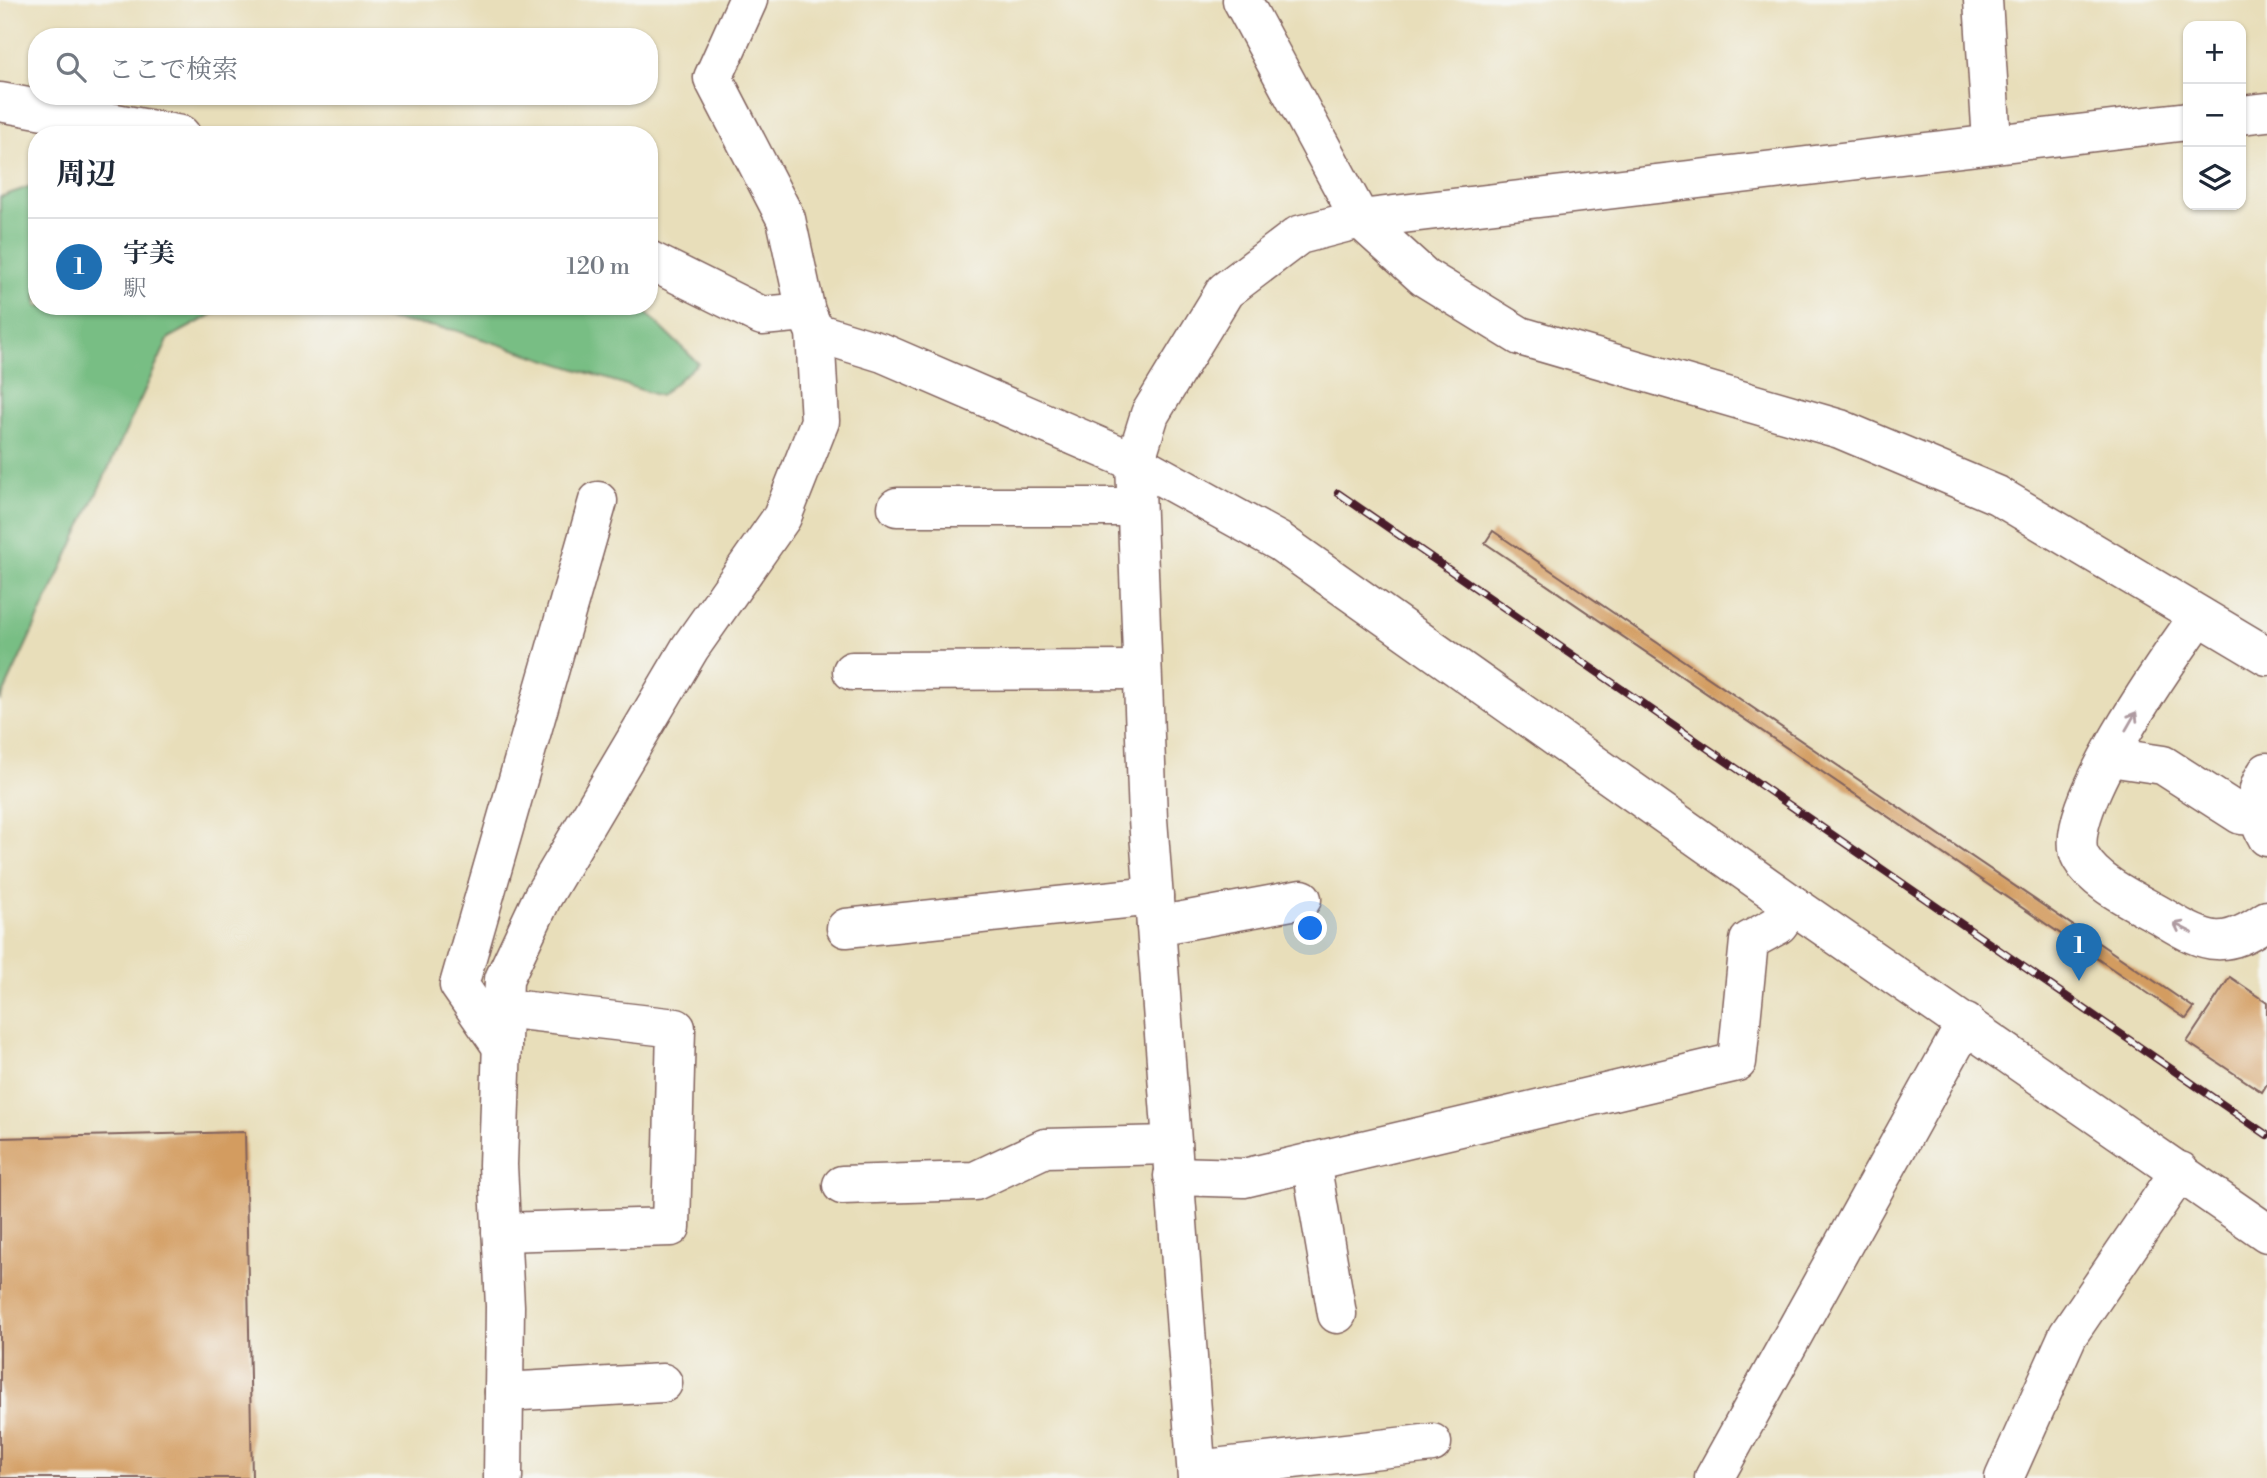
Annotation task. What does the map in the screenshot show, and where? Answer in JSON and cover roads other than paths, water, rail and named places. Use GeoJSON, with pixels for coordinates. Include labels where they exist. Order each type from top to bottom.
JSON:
{"type":"FeatureCollection","features":[{"type":"Feature","properties":{"kind":"street"},"geometry":{"type":"LineString","coordinates":[[503,1478],[505,1307],[498,1165],[504,979],[542,898],[690,648],[782,517],[820,421],[810,322],[786,219],[713,78],[748,0]]}},
{"type":"Feature","properties":{"kind":"street"},"geometry":{"type":"LineString","coordinates":[[1242,0],[1360,219],[1424,277],[1520,336],[1840,429],[1997,495],[2267,656]]}},
{"type":"Feature","properties":{"kind":"street"},"geometry":{"type":"LineString","coordinates":[[1983,0],[1992,142]]}},
{"type":"Feature","properties":{"kind":"street"},"geometry":{"type":"LineString","coordinates":[[0,102],[132,126]]}},
{"type":"Feature","properties":{"kind":"street"},"geometry":{"type":"LineString","coordinates":[[2246,114],[2267,112]]}},
{"type":"Feature","properties":{"kind":"street"},"geometry":{"type":"LineString","coordinates":[[1432,1443],[1197,1474],[1172,1161],[1142,670],[1135,462],[1150,414],[1225,291],[1299,234],[1360,219],[1992,142],[2183,122]]}},
{"type":"Feature","properties":{"kind":"street"},"geometry":{"type":"LineString","coordinates":[[658,264],[762,316],[810,322],[1135,462],[1280,542],[1793,905],[2267,1233]]}},
{"type":"Feature","properties":{"kind":"street"},"geometry":{"type":"LineString","coordinates":[[502,1047],[459,985],[598,501]]}},
{"type":"Feature","properties":{"kind":"street"},"geometry":{"type":"LineString","coordinates":[[897,507],[1136,507]]}},
{"type":"Feature","properties":{"kind":"street"},"geometry":{"type":"LineString","coordinates":[[2199,616],[2158,673],[2092,787],[2076,831],[2079,856],[2095,875],[2175,925],[2210,942],[2244,936],[2267,920]]}},
{"type":"Feature","properties":{"kind":"street"},"geometry":{"type":"LineString","coordinates":[[852,671],[1142,670]]}},
{"type":"Feature","properties":{"kind":"street"},"geometry":{"type":"LineString","coordinates":[[2110,757],[2163,765],[2263,826]]}},
{"type":"Feature","properties":{"kind":"street"},"geometry":{"type":"LineString","coordinates":[[2263,826],[2257,802],[2267,772]]}},
{"type":"Feature","properties":{"kind":"street"},"geometry":{"type":"LineString","coordinates":[[846,928],[1155,911],[1302,899]]}},
{"type":"Feature","properties":{"kind":"street"},"geometry":{"type":"LineString","coordinates":[[842,1185],[975,1181],[1045,1148],[1172,1161],[1244,1178],[1737,1062],[1749,941],[1778,925],[1793,905]]}},
{"type":"Feature","properties":{"kind":"street"},"geometry":{"type":"LineString","coordinates":[[501,1232],[671,1227],[676,1028],[502,1008]]}},
{"type":"Feature","properties":{"kind":"street"},"geometry":{"type":"LineString","coordinates":[[1714,1478],[1966,1023]]}},
{"type":"Feature","properties":{"kind":"street"},"geometry":{"type":"LineString","coordinates":[[1311,1162],[1337,1314]]}},
{"type":"Feature","properties":{"kind":"street"},"geometry":{"type":"LineString","coordinates":[[2004,1478],[2068,1335],[2180,1171]]}},
{"type":"Feature","properties":{"kind":"street"},"geometry":{"type":"LineString","coordinates":[[504,1392],[663,1383]]}},
{"type":"Feature","properties":{"kind":"railway"},"geometry":{"type":"LineString","coordinates":[[1338,493],[2267,1135]]}},
{"type":"Feature","properties":{"kind":"place","name":"宇美"},"geometry":{"type":"Point","coordinates":[2079,981]}}]}
